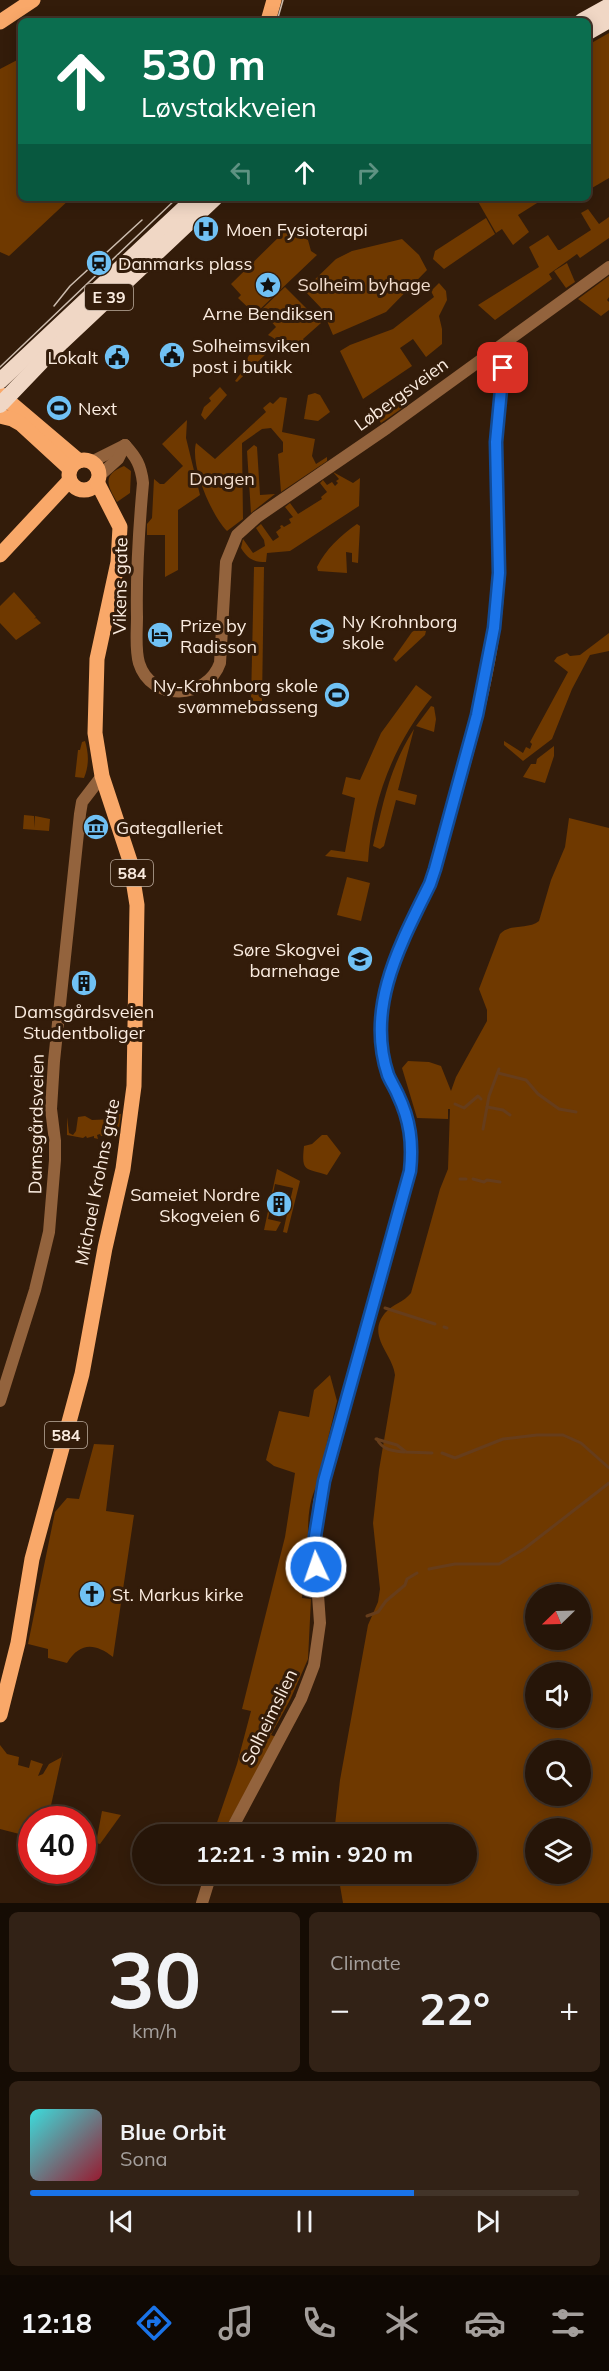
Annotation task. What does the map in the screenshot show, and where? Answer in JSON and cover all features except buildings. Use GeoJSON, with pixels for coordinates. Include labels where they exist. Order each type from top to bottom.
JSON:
{"type":"FeatureCollection","features":[{"type":"Feature","properties":{"kind":"highway"},"geometry":{"type":"LineString","coordinates":[[587,18],[609,6]]}},
{"type":"Feature","properties":{"kind":"highway"},"geometry":{"type":"LineString","coordinates":[[591,30],[609,20]]}},
{"type":"Feature","properties":{"kind":"highway","name":"E 39"},"geometry":{"type":"LineString","coordinates":[[0,381],[191,201]]}},
{"type":"Feature","properties":{"kind":"highway","name":"E 39"},"geometry":{"type":"LineString","coordinates":[[2,400],[212,201]]}},
{"type":"Feature","properties":{"kind":"main road"},"geometry":{"type":"LineString","coordinates":[[0,22],[33,0]]}},
{"type":"Feature","properties":{"kind":"main road"},"geometry":{"type":"LineString","coordinates":[[269,18],[274,0]]}},
{"type":"Feature","properties":{"kind":"main road","name":"584"},"geometry":{"type":"LineString","coordinates":[[19,383],[20,399],[54,438]]}},
{"type":"Feature","properties":{"kind":"main road","name":"Michael Krohns gate"},"geometry":{"type":"LineString","coordinates":[[0,1715],[18,1643],[34,1549],[81,1374],[123,1169],[131,1114],[135,1056],[137,905],[130,861],[102,776],[95,733],[97,659],[119,546],[84,476],[54,438],[42,432],[2,400]]}},
{"type":"Feature","properties":{"kind":"main road","name":"Michael Krohns gate"},"geometry":{"type":"LineString","coordinates":[[0,416],[12,418],[21,424],[84,476]]}},
{"type":"Feature","properties":{"kind":"main road"},"geometry":{"type":"LineString","coordinates":[[0,555],[36,517],[84,476]]}},
{"type":"Feature","properties":{"kind":"street","name":"Løbergsveien"},"geometry":{"type":"LineString","coordinates":[[197,689],[213,678],[220,663],[226,562],[233,541],[243,529],[609,267]]}},
{"type":"Feature","properties":{"kind":"street","name":"Solheimslien"},"geometry":{"type":"LineString","coordinates":[[234,1824],[301,1699],[316,1657],[320,1623],[315,1553],[319,1502],[410,1171],[411,1130],[399,1096],[388,1076],[382,1049],[381,1008],[391,970],[430,884],[477,715],[494,628],[498,582],[496,442],[503,368],[497,348]]}},
{"type":"Feature","properties":{"kind":"street","name":"Vikens gate"},"geometry":{"type":"LineString","coordinates":[[84,476],[118,459],[125,445],[138,460],[142,475],[136,578],[139,661],[147,677],[155,684],[176,692],[197,689]]}},
{"type":"Feature","properties":{"kind":"street","name":"Damsgårdsveien"},"geometry":{"type":"LineString","coordinates":[[0,1401],[35,1290],[49,1232],[55,1160],[51,1109],[54,1061],[79,824],[82,802],[102,776]]}},
{"type":"Feature","properties":{"kind":"street"},"geometry":{"type":"LineString","coordinates":[[202,1903],[208,1884]]}},
{"type":"Feature","properties":{"kind":"green space"},"geometry":{"type":"Polygon","coordinates":[[[609,33],[609,178],[592,188],[591,187],[591,43],[609,33]]]}},
{"type":"Feature","properties":{"kind":"green space"},"geometry":{"type":"Polygon","coordinates":[[[18,60],[18,201],[68,201],[9,256],[0,252],[0,69],[18,60]]]}},
{"type":"Feature","properties":{"kind":"green space"},"geometry":{"type":"Polygon","coordinates":[[[478,201],[540,201],[518,215],[529,232],[513,245],[502,229],[496,233],[478,201]]]}},
{"type":"Feature","properties":{"kind":"green space"},"geometry":{"type":"Polygon","coordinates":[[[588,209],[599,224],[609,217],[609,238],[580,258],[577,254],[549,274],[552,279],[495,320],[478,305],[539,267],[529,247],[548,235],[560,250],[591,230],[581,213],[588,209]]]}},
{"type":"Feature","properties":{"kind":"green space"},"geometry":{"type":"Polygon","coordinates":[[[486,218],[495,234],[444,269],[433,259],[435,251],[486,218]]]}},
{"type":"Feature","properties":{"kind":"green space"},"geometry":{"type":"Polygon","coordinates":[[[286,230],[308,240],[311,251],[317,255],[255,314],[238,298],[241,295],[231,284],[286,230]]]}},
{"type":"Feature","properties":{"kind":"green space","name":"Solheim byhage"},"geometry":{"type":"Polygon","coordinates":[[[402,239],[419,255],[427,270],[386,312],[333,335],[322,309],[304,290],[336,259],[352,251],[402,239]]]}},
{"type":"Feature","properties":{"kind":"green space"},"geometry":{"type":"Polygon","coordinates":[[[567,263],[575,282],[566,288],[554,271],[567,263]]]}},
{"type":"Feature","properties":{"kind":"green space"},"geometry":{"type":"Polygon","coordinates":[[[609,276],[607,300],[609,310],[601,316],[578,299],[609,276]]]}},
{"type":"Feature","properties":{"kind":"green space"},"geometry":{"type":"Polygon","coordinates":[[[439,283],[446,291],[447,300],[439,316],[442,344],[426,357],[413,339],[400,348],[412,366],[363,399],[340,351],[393,329],[434,297],[431,291],[439,283]]]}},
{"type":"Feature","properties":{"kind":"green space"},"geometry":{"type":"Polygon","coordinates":[[[285,287],[321,323],[303,339],[305,342],[294,348],[268,335],[276,327],[261,310],[285,287]]]}},
{"type":"Feature","properties":{"kind":"green space"},"geometry":{"type":"Polygon","coordinates":[[[266,341],[271,343],[272,348],[237,382],[235,381],[247,365],[245,362],[253,348],[258,343],[266,341]]]}},
{"type":"Feature","properties":{"kind":"green space"},"geometry":{"type":"Polygon","coordinates":[[[220,387],[227,395],[205,420],[201,415],[204,407],[220,387]]]}},
{"type":"Feature","properties":{"kind":"green space"},"geometry":{"type":"Polygon","coordinates":[[[315,393],[320,395],[330,412],[318,421],[304,419],[308,395],[315,393]]]}},
{"type":"Feature","properties":{"kind":"green space","name":"Dongen"},"geometry":{"type":"Polygon","coordinates":[[[280,397],[287,398],[282,432],[315,439],[312,456],[316,464],[327,457],[327,461],[281,492],[278,454],[283,452],[283,442],[271,428],[262,429],[242,443],[243,519],[227,531],[215,514],[203,489],[196,464],[196,443],[215,459],[266,412],[263,408],[270,402],[273,404],[280,397]]]}},
{"type":"Feature","properties":{"kind":"green space"},"geometry":{"type":"Polygon","coordinates":[[[403,398],[408,404],[381,423],[376,416],[403,398]]]}},
{"type":"Feature","properties":{"kind":"green space"},"geometry":{"type":"Polygon","coordinates":[[[187,420],[186,438],[200,495],[178,510],[178,570],[165,577],[165,535],[147,535],[147,524],[152,518],[154,479],[164,484],[183,466],[162,444],[187,420]]]}},
{"type":"Feature","properties":{"kind":"green space"},"geometry":{"type":"Polygon","coordinates":[[[254,445],[257,447],[260,495],[275,494],[251,513],[247,451],[254,445]]]}},
{"type":"Feature","properties":{"kind":"green space"},"geometry":{"type":"Polygon","coordinates":[[[124,466],[131,471],[130,493],[117,502],[108,481],[112,473],[124,466]]]}},
{"type":"Feature","properties":{"kind":"green space"},"geometry":{"type":"Polygon","coordinates":[[[333,472],[353,483],[360,478],[359,506],[290,551],[267,553],[266,562],[251,559],[246,555],[241,548],[243,539],[253,553],[265,546],[256,528],[261,524],[273,541],[279,537],[276,532],[281,528],[280,526],[284,527],[291,523],[289,519],[293,517],[285,507],[290,503],[298,514],[322,499],[321,497],[327,492],[320,483],[323,480],[327,485],[332,482],[335,486],[338,483],[336,481],[339,479],[333,472]]]}},
{"type":"Feature","properties":{"kind":"green space"},"geometry":{"type":"Polygon","coordinates":[[[357,524],[360,526],[358,563],[352,562],[352,553],[346,552],[347,573],[318,571],[320,561],[329,549],[357,524]]]}},
{"type":"Feature","properties":{"kind":"green space"},"geometry":{"type":"Polygon","coordinates":[[[254,567],[264,567],[262,701],[251,701],[254,567]]]}},
{"type":"Feature","properties":{"kind":"green space"},"geometry":{"type":"Polygon","coordinates":[[[14,592],[36,617],[34,619],[36,618],[41,623],[16,640],[0,623],[0,606],[14,592]]]}},
{"type":"Feature","properties":{"kind":"green space"},"geometry":{"type":"Polygon","coordinates":[[[424,625],[425,635],[396,662],[393,659],[412,632],[424,625]]]}},
{"type":"Feature","properties":{"kind":"green space"},"geometry":{"type":"Polygon","coordinates":[[[609,633],[609,651],[590,655],[572,689],[552,739],[523,761],[504,745],[504,741],[523,753],[526,747],[530,749],[532,744],[530,742],[568,672],[554,661],[557,657],[567,653],[570,656],[580,655],[609,633]]]}},
{"type":"Feature","properties":{"kind":"green space"},"geometry":{"type":"Polygon","coordinates":[[[416,685],[432,697],[406,734],[387,775],[374,817],[368,862],[325,856],[331,850],[345,852],[355,798],[342,794],[346,777],[360,780],[381,733],[416,685]]]}},
{"type":"Feature","properties":{"kind":"green space"},"geometry":{"type":"Polygon","coordinates":[[[431,706],[434,707],[436,719],[434,732],[416,726],[431,706]]]}},
{"type":"Feature","properties":{"kind":"green space"},"geometry":{"type":"Polygon","coordinates":[[[414,729],[398,790],[417,795],[415,805],[396,800],[384,846],[380,849],[373,846],[384,799],[393,771],[414,729]]]}},
{"type":"Feature","properties":{"kind":"green space"},"geometry":{"type":"Polygon","coordinates":[[[85,741],[88,760],[86,773],[84,778],[75,777],[78,750],[85,741]]]}},
{"type":"Feature","properties":{"kind":"green space"},"geometry":{"type":"Polygon","coordinates":[[[554,746],[554,756],[545,783],[523,777],[531,764],[536,764],[537,759],[554,746]]]}},
{"type":"Feature","properties":{"kind":"green space"},"geometry":{"type":"Polygon","coordinates":[[[24,815],[34,816],[34,828],[35,816],[50,819],[49,831],[23,829],[24,815]]]}},
{"type":"Feature","properties":{"kind":"green space"},"geometry":{"type":"Polygon","coordinates":[[[569,818],[609,828],[609,1903],[343,1903],[340,1884],[477,1884],[477,1824],[335,1824],[340,1780],[368,1625],[378,1602],[380,1589],[373,1523],[379,1470],[395,1375],[379,1337],[378,1329],[385,1313],[411,1293],[440,1189],[448,1169],[450,1109],[448,1109],[448,1119],[417,1118],[402,1068],[408,1061],[429,1062],[441,1066],[451,1091],[456,1077],[487,1021],[487,1010],[479,989],[500,934],[509,929],[535,924],[539,921],[551,880],[565,847],[569,818]]]}},
{"type":"Feature","properties":{"kind":"green space"},"geometry":{"type":"Polygon","coordinates":[[[347,877],[370,883],[361,921],[337,915],[347,877]]]}},
{"type":"Feature","properties":{"kind":"green space"},"geometry":{"type":"Polygon","coordinates":[[[118,1114],[121,1114],[118,1137],[101,1136],[100,1134],[97,1135],[98,1139],[94,1136],[83,1138],[67,1135],[67,1117],[69,1133],[73,1135],[76,1131],[78,1117],[85,1116],[92,1120],[115,1119],[117,1123],[118,1114]]]}},
{"type":"Feature","properties":{"kind":"green space"},"geometry":{"type":"Polygon","coordinates":[[[322,1135],[327,1135],[341,1153],[327,1175],[306,1168],[303,1161],[304,1146],[312,1144],[322,1135]]]}},
{"type":"Feature","properties":{"kind":"green space"},"geometry":{"type":"Polygon","coordinates":[[[277,1169],[300,1181],[287,1233],[283,1232],[293,1188],[275,1184],[268,1219],[281,1222],[276,1231],[264,1230],[277,1169]]]}},
{"type":"Feature","properties":{"kind":"green space"},"geometry":{"type":"Polygon","coordinates":[[[330,1375],[337,1401],[310,1505],[309,1570],[304,1570],[302,1598],[311,1599],[308,1659],[271,1735],[276,1737],[228,1824],[216,1824],[237,1764],[251,1711],[242,1709],[285,1537],[295,1473],[274,1466],[266,1460],[279,1411],[309,1417],[314,1390],[330,1375]]]}},
{"type":"Feature","properties":{"kind":"green space","name":"St. Markus kirke"},"geometry":{"type":"Polygon","coordinates":[[[94,1444],[114,1445],[106,1511],[134,1515],[113,1657],[100,1649],[88,1647],[77,1651],[67,1663],[48,1658],[48,1649],[28,1644],[55,1512],[67,1498],[79,1499],[94,1444]]]}},
{"type":"Feature","properties":{"kind":"green space"},"geometry":{"type":"Polygon","coordinates":[[[0,1745],[7,1754],[19,1757],[18,1765],[29,1768],[31,1760],[43,1764],[38,1776],[43,1774],[49,1764],[62,1757],[51,1806],[18,1806],[18,1834],[0,1829],[0,1745]]]}},
{"type":"Feature","properties":{"kind":"green space"},"geometry":{"type":"Polygon","coordinates":[[[102,1811],[121,1815],[100,1844],[96,1843],[102,1811]]]}},
{"type":"Feature","properties":{"kind":"waterway"},"geometry":{"type":"LineString","coordinates":[[483,1129],[489,1096],[499,1069]]}},
{"type":"Feature","properties":{"kind":"waterway"},"geometry":{"type":"LineString","coordinates":[[498,1073],[526,1080],[538,1094],[559,1109],[576,1112]]}},
{"type":"Feature","properties":{"kind":"waterway"},"geometry":{"type":"LineString","coordinates":[[455,1104],[464,1108],[478,1096],[481,1099]]}},
{"type":"Feature","properties":{"kind":"waterway"},"geometry":{"type":"LineString","coordinates":[[487,1107],[503,1110],[510,1115]]}},
{"type":"Feature","properties":{"kind":"waterway"},"geometry":{"type":"LineString","coordinates":[[460,1179],[466,1179]]}},
{"type":"Feature","properties":{"kind":"waterway"},"geometry":{"type":"LineString","coordinates":[[473,1179],[500,1182]]}},
{"type":"Feature","properties":{"kind":"waterway"},"geometry":{"type":"LineString","coordinates":[[385,1308],[435,1324]]}},
{"type":"Feature","properties":{"kind":"waterway"},"geometry":{"type":"LineString","coordinates":[[442,1453],[455,1458],[503,1439],[563,1435],[581,1443],[609,1468]]}},
{"type":"Feature","properties":{"kind":"waterway"},"geometry":{"type":"LineString","coordinates":[[376,1439],[397,1445],[406,1452],[432,1453]]}},
{"type":"Feature","properties":{"kind":"waterway"},"geometry":{"type":"LineString","coordinates":[[377,1439],[385,1448],[404,1452]]}},
{"type":"Feature","properties":{"kind":"waterway"},"geometry":{"type":"LineString","coordinates":[[429,1569],[455,1564],[499,1564],[524,1549],[609,1483]]}},
{"type":"Feature","properties":{"kind":"waterway"},"geometry":{"type":"LineString","coordinates":[[367,1616],[378,1612],[386,1601],[405,1585],[407,1579],[417,1573]]}},
{"type":"Feature","properties":{"kind":"tram line"},"geometry":{"type":"LineString","coordinates":[[278,18],[283,0]]}},
{"type":"Feature","properties":{"kind":"tram line"},"geometry":{"type":"LineString","coordinates":[[0,367],[174,201]]}},
{"type":"Feature","properties":{"kind":"tram line"},"geometry":{"type":"LineString","coordinates":[[54,306],[70,286],[142,220]]}},
{"type":"Feature","properties":{"kind":"place","name":"Moen Fysioterapi"},"geometry":{"type":"Point","coordinates":[206,229]}},
{"type":"Feature","properties":{"kind":"place","name":"Danmarks plass"},"geometry":{"type":"Point","coordinates":[99,263]}},
{"type":"Feature","properties":{"kind":"place","name":"Arne Bendiksen"},"geometry":{"type":"Point","coordinates":[268,285]}},
{"type":"Feature","properties":{"kind":"place","name":"Solheimsviken post i butikk"},"geometry":{"type":"Point","coordinates":[172,355]}},
{"type":"Feature","properties":{"kind":"place","name":"Lokalt"},"geometry":{"type":"Point","coordinates":[117,357]}},
{"type":"Feature","properties":{"kind":"place","name":"Next"},"geometry":{"type":"Point","coordinates":[59,408]}},
{"type":"Feature","properties":{"kind":"place","name":"Ny Krohnborg skole"},"geometry":{"type":"Point","coordinates":[322,631]}},
{"type":"Feature","properties":{"kind":"place","name":"Prize by Radisson"},"geometry":{"type":"Point","coordinates":[160,635]}},
{"type":"Feature","properties":{"kind":"place","name":"Ny-Krohnborg skole svømmebasseng"},"geometry":{"type":"Point","coordinates":[337,695]}},
{"type":"Feature","properties":{"kind":"place","name":"Gategalleriet"},"geometry":{"type":"Point","coordinates":[96,827]}},
{"type":"Feature","properties":{"kind":"place","name":"Søre Skogvei barnehage"},"geometry":{"type":"Point","coordinates":[360,959]}},
{"type":"Feature","properties":{"kind":"place","name":"Damsgårdsveien Studentboliger"},"geometry":{"type":"Point","coordinates":[84,983]}},
{"type":"Feature","properties":{"kind":"place","name":"Sameiet Nordre Skogveien 6"},"geometry":{"type":"Point","coordinates":[279,1204]}},
{"type":"Feature","properties":{"kind":"place","name":"St. Markus kirke"},"geometry":{"type":"Point","coordinates":[92,1594]}},
{"type":"Feature","properties":{"kind":"route"},"geometry":{"type":"LineString","coordinates":[[316,1567],[315,1536],[319,1502],[410,1171],[411,1130],[399,1096],[388,1076],[382,1049],[381,1008],[391,970],[435,869],[477,715],[494,628],[499,573],[496,442],[503,368]]}}]}
